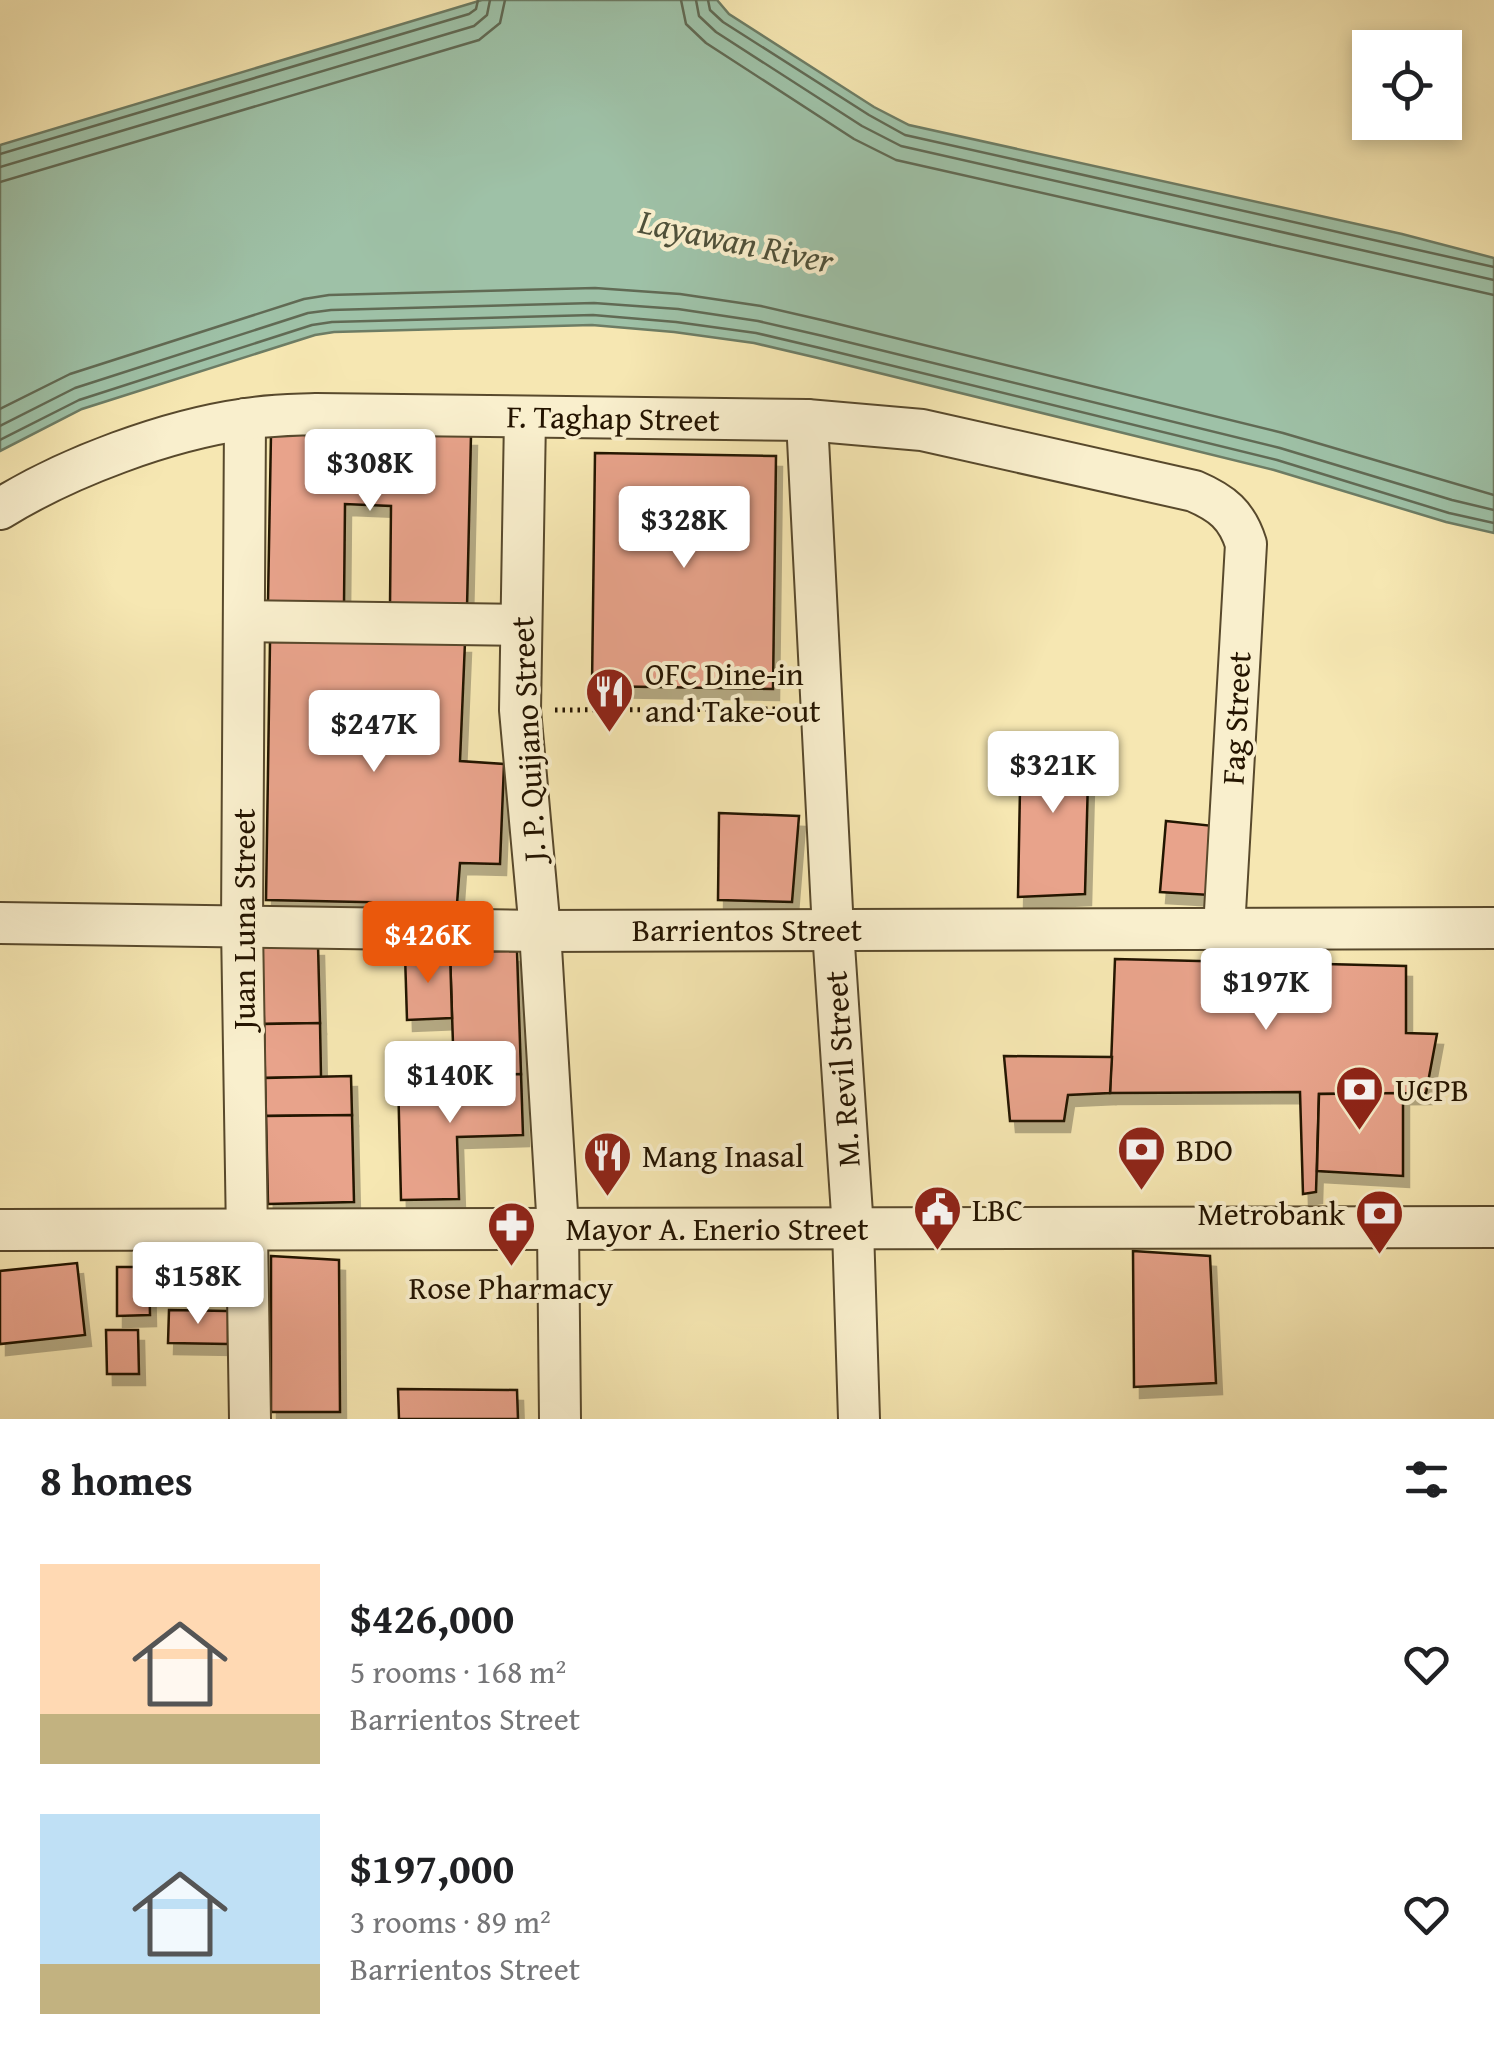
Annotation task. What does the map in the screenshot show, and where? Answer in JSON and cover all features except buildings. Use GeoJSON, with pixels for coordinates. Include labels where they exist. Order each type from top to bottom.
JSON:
{"type":"FeatureCollection","features":[{"type":"Feature","properties":{"kind":"street","name":"F. Taghap Street"},"geometry":{"type":"LineString","coordinates":[[0,509],[38,486],[146,444],[245,419],[316,414],[807,420],[922,430],[1194,491],[1216,500],[1230,512]]}},
{"type":"Feature","properties":{"kind":"street","name":"J. P. Quijano Street"},"geometry":{"type":"LineString","coordinates":[[525,418],[520,710],[540,931],[558,1229],[560,1419]]}},
{"type":"Feature","properties":{"kind":"street","name":"Juan Luna Street"},"geometry":{"type":"LineString","coordinates":[[245,419],[242,926],[250,1419]]}},
{"type":"Feature","properties":{"kind":"street","name":"M. Revil Street"},"geometry":{"type":"LineString","coordinates":[[807,420],[859,1419]]}},
{"type":"Feature","properties":{"kind":"street","name":"Fag Street"},"geometry":{"type":"LineString","coordinates":[[1224,928],[1246,544],[1240,525],[1230,512]]}},
{"type":"Feature","properties":{"kind":"street"},"geometry":{"type":"LineString","coordinates":[[244,621],[520,625]]}},
{"type":"Feature","properties":{"kind":"street","name":"Barrientos Street"},"geometry":{"type":"LineString","coordinates":[[0,923],[540,931],[1494,928]]}},
{"type":"Feature","properties":{"kind":"street","name":"Mayor A. Enerio Street"},"geometry":{"type":"LineString","coordinates":[[0,1230],[1494,1227]]}},
{"type":"Feature","properties":{"kind":"path"},"geometry":{"type":"LineString","coordinates":[[520,710],[822,710]]}},
{"type":"Feature","properties":{"kind":"water","name":"Layawan River"},"geometry":{"type":"Polygon","coordinates":[[[482,0],[717,0],[729,14],[874,107],[909,125],[1402,234],[1494,258],[1494,533],[1274,470],[754,343],[592,325],[315,335],[82,409],[0,451],[0,145],[482,0]]]}},
{"type":"Feature","properties":{"kind":"place","name":"OFC Dine-in and Take-out"},"geometry":{"type":"Point","coordinates":[610,734]}},
{"type":"Feature","properties":{"kind":"place","name":"UCPB"},"geometry":{"type":"Point","coordinates":[1360,1132]}},
{"type":"Feature","properties":{"kind":"place","name":"BDO"},"geometry":{"type":"Point","coordinates":[1141,1192]}},
{"type":"Feature","properties":{"kind":"place","name":"Mang Inasal"},"geometry":{"type":"Point","coordinates":[607,1198]}},
{"type":"Feature","properties":{"kind":"place","name":"LBC"},"geometry":{"type":"Point","coordinates":[937,1252]}},
{"type":"Feature","properties":{"kind":"place","name":"Metrobank"},"geometry":{"type":"Point","coordinates":[1380,1256]}},
{"type":"Feature","properties":{"kind":"place","name":"Rose Pharmacy"},"geometry":{"type":"Point","coordinates":[511,1268]}}]}
